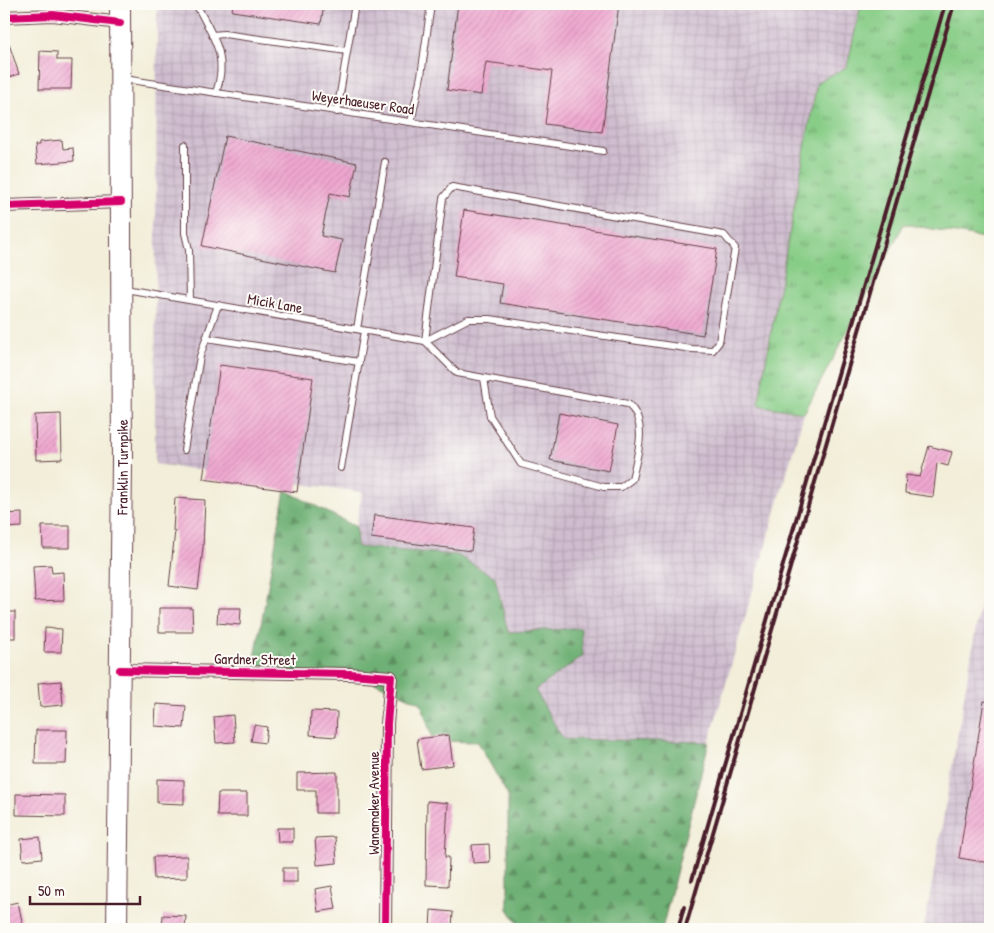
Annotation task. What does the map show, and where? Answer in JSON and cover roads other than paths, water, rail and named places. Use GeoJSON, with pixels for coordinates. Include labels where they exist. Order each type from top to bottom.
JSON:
{"type":"FeatureCollection","features":[{"type":"Feature","properties":{"kind":"main road","name":"Franklin Turnpike"},"geometry":{"type":"LineString","coordinates":[[117,929],[120,670],[120,13]]}},
{"type":"Feature","properties":{"kind":"street"},"geometry":{"type":"LineString","coordinates":[[4,17],[120,13]]}},
{"type":"Feature","properties":{"kind":"street"},"geometry":{"type":"LineString","coordinates":[[4,206],[121,202]]}},
{"type":"Feature","properties":{"kind":"street","name":"Gardner Street"},"geometry":{"type":"LineString","coordinates":[[120,670],[350,674],[390,677]]}},
{"type":"Feature","properties":{"kind":"street","name":"Wanamaker Avenue"},"geometry":{"type":"LineString","coordinates":[[385,929],[387,724],[390,677]]}},
{"type":"Feature","properties":{"kind":"lane"},"geometry":{"type":"LineString","coordinates":[[196,4],[221,54],[222,75],[216,93]]}},
{"type":"Feature","properties":{"kind":"lane"},"geometry":{"type":"LineString","coordinates":[[337,112],[355,4]]}},
{"type":"Feature","properties":{"kind":"lane"},"geometry":{"type":"LineString","coordinates":[[411,122],[421,76],[431,4]]}},
{"type":"Feature","properties":{"kind":"lane"},"geometry":{"type":"LineString","coordinates":[[212,35],[224,34],[347,52]]}},
{"type":"Feature","properties":{"kind":"lane","name":"Weyerhaeuser Road"},"geometry":{"type":"LineString","coordinates":[[120,78],[603,151]]}},
{"type":"Feature","properties":{"kind":"lane"},"geometry":{"type":"LineString","coordinates":[[185,145],[185,233],[189,250],[190,300]]}},
{"type":"Feature","properties":{"kind":"lane"},"geometry":{"type":"LineString","coordinates":[[357,329],[385,162]]}},
{"type":"Feature","properties":{"kind":"lane"},"geometry":{"type":"LineString","coordinates":[[452,187],[724,235],[735,248],[720,342],[713,350],[490,319],[468,318],[426,341],[443,198],[452,187]]}},
{"type":"Feature","properties":{"kind":"lane","name":"Micik Lane"},"geometry":{"type":"LineString","coordinates":[[121,288],[426,341]]}},
{"type":"Feature","properties":{"kind":"lane"},"geometry":{"type":"LineString","coordinates":[[184,450],[200,356],[218,305]]}},
{"type":"Feature","properties":{"kind":"lane"},"geometry":{"type":"LineString","coordinates":[[341,468],[364,331]]}},
{"type":"Feature","properties":{"kind":"lane"},"geometry":{"type":"LineString","coordinates":[[206,338],[359,362]]}},
{"type":"Feature","properties":{"kind":"lane"},"geometry":{"type":"LineString","coordinates":[[426,341],[457,373],[628,404],[634,410],[638,419],[640,434],[632,479],[622,487],[604,487],[522,464],[490,416],[484,378]]}},
{"type":"Feature","properties":{"kind":"railway"},"geometry":{"type":"LineString","coordinates":[[692,880],[945,4]]}},
{"type":"Feature","properties":{"kind":"railway"},"geometry":{"type":"LineString","coordinates":[[685,929],[954,4]]}},
{"type":"Feature","properties":{"kind":"railway"},"geometry":{"type":"LineString","coordinates":[[678,929],[684,907]]}}]}
